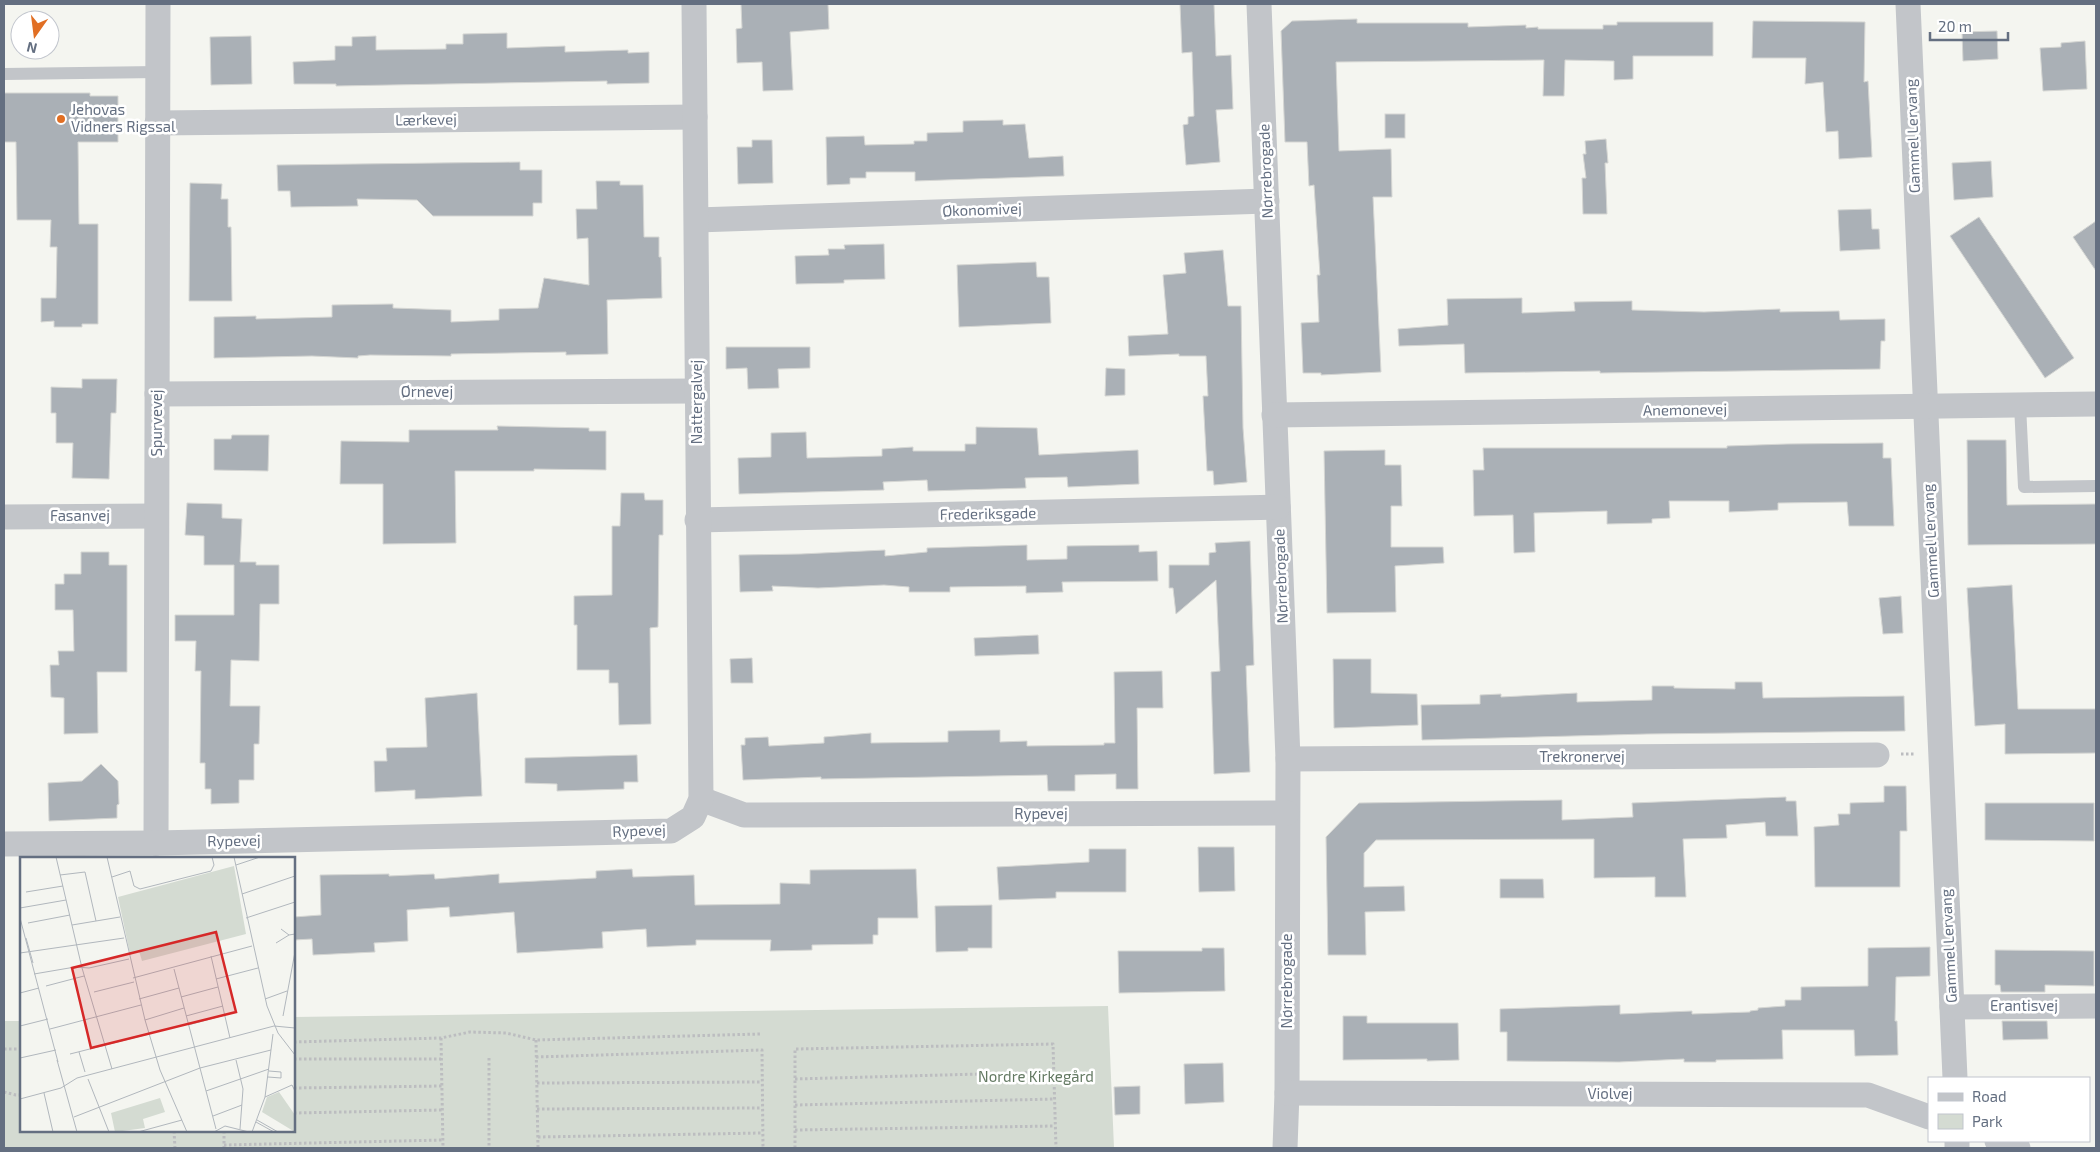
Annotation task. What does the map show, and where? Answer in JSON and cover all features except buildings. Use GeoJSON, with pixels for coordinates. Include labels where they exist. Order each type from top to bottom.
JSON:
{"type":"FeatureCollection","features":[{"type":"Feature","properties":{"kind":"street","name":"Spurvevej"},"geometry":{"type":"LineString","coordinates":[[156,843],[158,4]]}},
{"type":"Feature","properties":{"kind":"street","name":"Nattergalvej"},"geometry":{"type":"LineString","coordinates":[[694,4],[697,220],[697,520],[701,799]]}},
{"type":"Feature","properties":{"kind":"street","name":"Nørrebrogade"},"geometry":{"type":"LineString","coordinates":[[1259,4],[1288,759],[1287,1093],[1285,1148]]}},
{"type":"Feature","properties":{"kind":"street","name":"Gammel Lervang"},"geometry":{"type":"LineString","coordinates":[[1908,4],[1955,1077]]}},
{"type":"Feature","properties":{"kind":"street","name":"Lærkevej"},"geometry":{"type":"LineString","coordinates":[[157,123],[695,117]]}},
{"type":"Feature","properties":{"kind":"street","name":"Økonomivej"},"geometry":{"type":"LineString","coordinates":[[697,220],[1267,201]]}},
{"type":"Feature","properties":{"kind":"street","name":"Ørnevej"},"geometry":{"type":"LineString","coordinates":[[157,394],[697,391]]}},
{"type":"Feature","properties":{"kind":"street","name":"Anemonevej"},"geometry":{"type":"LineString","coordinates":[[1274,415],[2096,404]]}},
{"type":"Feature","properties":{"kind":"street","name":"Frederiksgade"},"geometry":{"type":"LineString","coordinates":[[697,520],[1278,507]]}},
{"type":"Feature","properties":{"kind":"street","name":"Fasanvej"},"geometry":{"type":"LineString","coordinates":[[4,517],[156,516]]}},
{"type":"Feature","properties":{"kind":"street","name":"Trekronervej"},"geometry":{"type":"LineString","coordinates":[[1288,759],[1876,755]]}},
{"type":"Feature","properties":{"kind":"street","name":"Rypevej"},"geometry":{"type":"LineString","coordinates":[[4,844],[156,843],[671,831],[693,817],[701,799],[744,815],[1287,813]]}},
{"type":"Feature","properties":{"kind":"street","name":"Erantisvej"},"geometry":{"type":"LineString","coordinates":[[1952,1007],[2096,1006]]}},
{"type":"Feature","properties":{"kind":"street","name":"Violvej"},"geometry":{"type":"LineString","coordinates":[[1287,1093],[1868,1095],[1928,1116]]}},
{"type":"Feature","properties":{"kind":"street"},"geometry":{"type":"LineString","coordinates":[[2000,1142],[2018,1148]]}},
{"type":"Feature","properties":{"kind":"lane"},"geometry":{"type":"LineString","coordinates":[[4,74],[158,72]]}},
{"type":"Feature","properties":{"kind":"lane"},"geometry":{"type":"LineString","coordinates":[[2020,405],[2024,487],[2096,486]]}},
{"type":"Feature","properties":{"kind":"path"},"geometry":{"type":"LineString","coordinates":[[1876,755],[1940,752]]}},
{"type":"Feature","properties":{"kind":"path"},"geometry":{"type":"LineString","coordinates":[[295,1042],[441,1038],[470,1032],[506,1032],[536,1040],[760,1034]]}},
{"type":"Feature","properties":{"kind":"path"},"geometry":{"type":"LineString","coordinates":[[441,1038],[443,1148]]}},
{"type":"Feature","properties":{"kind":"path"},"geometry":{"type":"LineString","coordinates":[[536,1040],[538,1148]]}},
{"type":"Feature","properties":{"kind":"path"},"geometry":{"type":"LineString","coordinates":[[795,1148],[794,1049],[1053,1044],[1056,1148]]}},
{"type":"Feature","properties":{"kind":"path"},"geometry":{"type":"LineString","coordinates":[[4,1049],[20,1049]]}},
{"type":"Feature","properties":{"kind":"path"},"geometry":{"type":"LineString","coordinates":[[536,1057],[762,1050],[762,1148]]}},
{"type":"Feature","properties":{"kind":"path"},"geometry":{"type":"LineString","coordinates":[[489,1058],[490,1148]]}},
{"type":"Feature","properties":{"kind":"path"},"geometry":{"type":"LineString","coordinates":[[295,1059],[442,1059]]}},
{"type":"Feature","properties":{"kind":"path"},"geometry":{"type":"LineString","coordinates":[[795,1079],[1054,1072]]}},
{"type":"Feature","properties":{"kind":"path"},"geometry":{"type":"LineString","coordinates":[[537,1083],[762,1082]]}},
{"type":"Feature","properties":{"kind":"path"},"geometry":{"type":"LineString","coordinates":[[295,1088],[442,1086]]}},
{"type":"Feature","properties":{"kind":"path"},"geometry":{"type":"LineString","coordinates":[[4,1092],[20,1095]]}},
{"type":"Feature","properties":{"kind":"path"},"geometry":{"type":"LineString","coordinates":[[795,1105],[1055,1100]]}},
{"type":"Feature","properties":{"kind":"path"},"geometry":{"type":"LineString","coordinates":[[537,1109],[762,1108]]}},
{"type":"Feature","properties":{"kind":"path"},"geometry":{"type":"LineString","coordinates":[[295,1113],[442,1110]]}},
{"type":"Feature","properties":{"kind":"path"},"geometry":{"type":"LineString","coordinates":[[795,1130],[1055,1126]]}},
{"type":"Feature","properties":{"kind":"path"},"geometry":{"type":"LineString","coordinates":[[174,1132],[175,1148]]}},
{"type":"Feature","properties":{"kind":"path"},"geometry":{"type":"LineString","coordinates":[[224,1132],[224,1146],[442,1140]]}},
{"type":"Feature","properties":{"kind":"path"},"geometry":{"type":"LineString","coordinates":[[538,1137],[762,1134]]}},
{"type":"Feature","properties":{"kind":"green space","name":"Nordre Kirkegård"},"geometry":{"type":"Polygon","coordinates":[[[1108,1006],[1114,1148],[4,1148],[4,1021],[20,1021],[20,1132],[295,1132],[295,1017],[1108,1006]]]}},
{"type":"Feature","properties":{"kind":"place","name":"Jehovas Vidners Rigssal"},"geometry":{"type":"Point","coordinates":[61,119]}}]}
